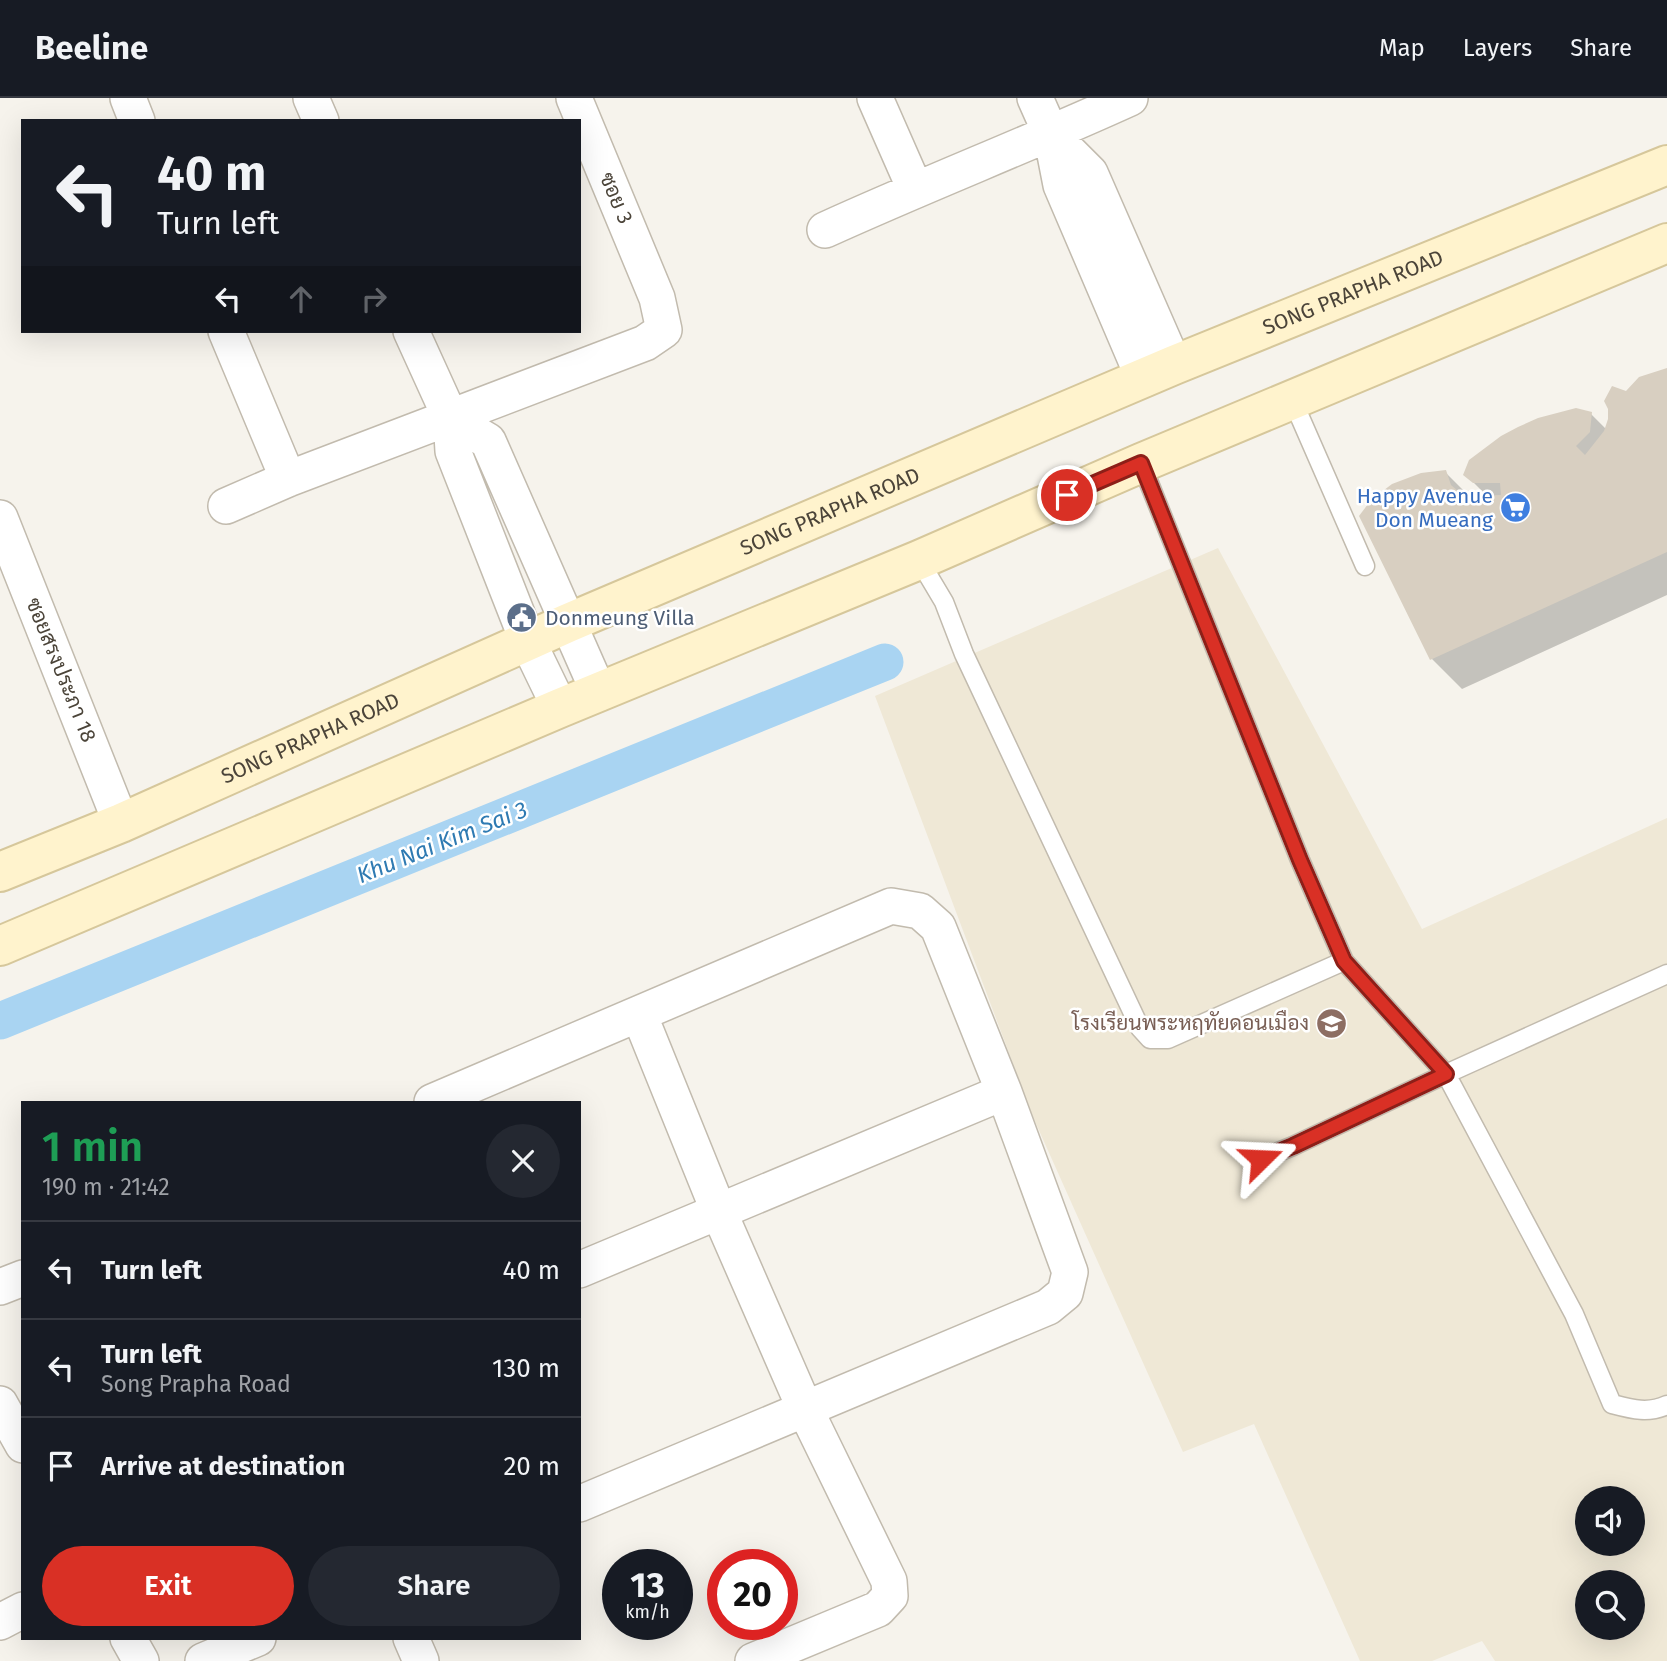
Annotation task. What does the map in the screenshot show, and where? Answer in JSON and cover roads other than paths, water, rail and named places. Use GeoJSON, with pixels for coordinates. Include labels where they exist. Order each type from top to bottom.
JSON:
{"type":"FeatureCollection","features":[{"type":"Feature","properties":{"kind":"main road","name":"SONG PRAPHA ROAD"},"geometry":{"type":"LineString","coordinates":[[0,872],[121,823],[568,623],[1159,372],[1667,165]]}},
{"type":"Feature","properties":{"kind":"main road"},"geometry":{"type":"LineString","coordinates":[[0,946],[1667,243]]}},
{"type":"Feature","properties":{"kind":"street"},"geometry":{"type":"LineString","coordinates":[[128,98],[136,119]]}},
{"type":"Feature","properties":{"kind":"street"},"geometry":{"type":"LineString","coordinates":[[311,98],[320,119]]}},
{"type":"Feature","properties":{"kind":"street","name":"ซอย 3"},"geometry":{"type":"LineString","coordinates":[[451,419],[645,344],[664,330],[657,298],[574,98]]}},
{"type":"Feature","properties":{"kind":"street"},"geometry":{"type":"LineString","coordinates":[[875,98],[915,189]]}},
{"type":"Feature","properties":{"kind":"street"},"geometry":{"type":"LineString","coordinates":[[1035,98],[1051,134],[1061,186],[1159,372]]}},
{"type":"Feature","properties":{"kind":"street"},"geometry":{"type":"LineString","coordinates":[[825,230],[1130,98]]}},
{"type":"Feature","properties":{"kind":"street"},"geometry":{"type":"LineString","coordinates":[[227,333],[288,479]]}},
{"type":"Feature","properties":{"kind":"street"},"geometry":{"type":"LineString","coordinates":[[412,333],[451,419],[453,451],[528,642],[560,708]]}},
{"type":"Feature","properties":{"kind":"street"},"geometry":{"type":"LineString","coordinates":[[226,506],[288,479],[451,419]]}},
{"type":"Feature","properties":{"kind":"street"},"geometry":{"type":"LineString","coordinates":[[451,419],[488,441],[599,693]]}},
{"type":"Feature","properties":{"kind":"street","name":"ซอยสรงประภา 18"},"geometry":{"type":"LineString","coordinates":[[0,518],[121,823]]}},
{"type":"Feature","properties":{"kind":"street"},"geometry":{"type":"LineString","coordinates":[[434,1101],[891,906],[920,911],[938,927],[1004,1092],[1070,1272],[1065,1293],[1048,1307],[581,1503]]}},
{"type":"Feature","properties":{"kind":"street"},"geometry":{"type":"LineString","coordinates":[[639,1014],[719,1212],[805,1409],[889,1581],[890,1596],[878,1609],[753,1661]]}},
{"type":"Feature","properties":{"kind":"street"},"geometry":{"type":"LineString","coordinates":[[581,1269],[1004,1092]]}},
{"type":"Feature","properties":{"kind":"street"},"geometry":{"type":"LineString","coordinates":[[0,1287],[21,1279]]}},
{"type":"Feature","properties":{"kind":"street"},"geometry":{"type":"LineString","coordinates":[[0,1404],[21,1441]]}},
{"type":"Feature","properties":{"kind":"street"},"geometry":{"type":"LineString","coordinates":[[0,1622],[21,1611]]}},
{"type":"Feature","properties":{"kind":"street"},"geometry":{"type":"LineString","coordinates":[[129,1640],[141,1661]]}},
{"type":"Feature","properties":{"kind":"street"},"geometry":{"type":"LineString","coordinates":[[203,1661],[253,1640]]}},
{"type":"Feature","properties":{"kind":"street"},"geometry":{"type":"LineString","coordinates":[[412,1640],[421,1661]]}},
{"type":"Feature","properties":{"kind":"lane"},"geometry":{"type":"LineString","coordinates":[[1292,399],[1365,566]]}},
{"type":"Feature","properties":{"kind":"lane"},"geometry":{"type":"LineString","coordinates":[[1141,463],[1300,860],[1344,961],[1446,1074],[1574,1314],[1612,1404],[1637,1411],[1658,1409],[1667,1405]]}},
{"type":"Feature","properties":{"kind":"lane"},"geometry":{"type":"LineString","coordinates":[[919,560],[944,602],[964,654],[1140,1028],[1150,1039],[1168,1039],[1344,961]]}},
{"type":"Feature","properties":{"kind":"lane"},"geometry":{"type":"LineString","coordinates":[[1261,1159],[1667,974]]}},
{"type":"Feature","properties":{"kind":"waterway","name":"Khu Nai Kim Sai 3"},"geometry":{"type":"LineString","coordinates":[[0,1021],[885,662]]}},
{"type":"Feature","properties":{"kind":"place","name":"Happy Avenue Don Mueang"},"geometry":{"type":"Point","coordinates":[1516,508]}},
{"type":"Feature","properties":{"kind":"place","name":"Donmeung Villa"},"geometry":{"type":"Point","coordinates":[522,618]}},
{"type":"Feature","properties":{"kind":"place","name":"โรงเรียนพระหฤทัยดอนเมือง"},"geometry":{"type":"Point","coordinates":[1332,1023]}}]}
